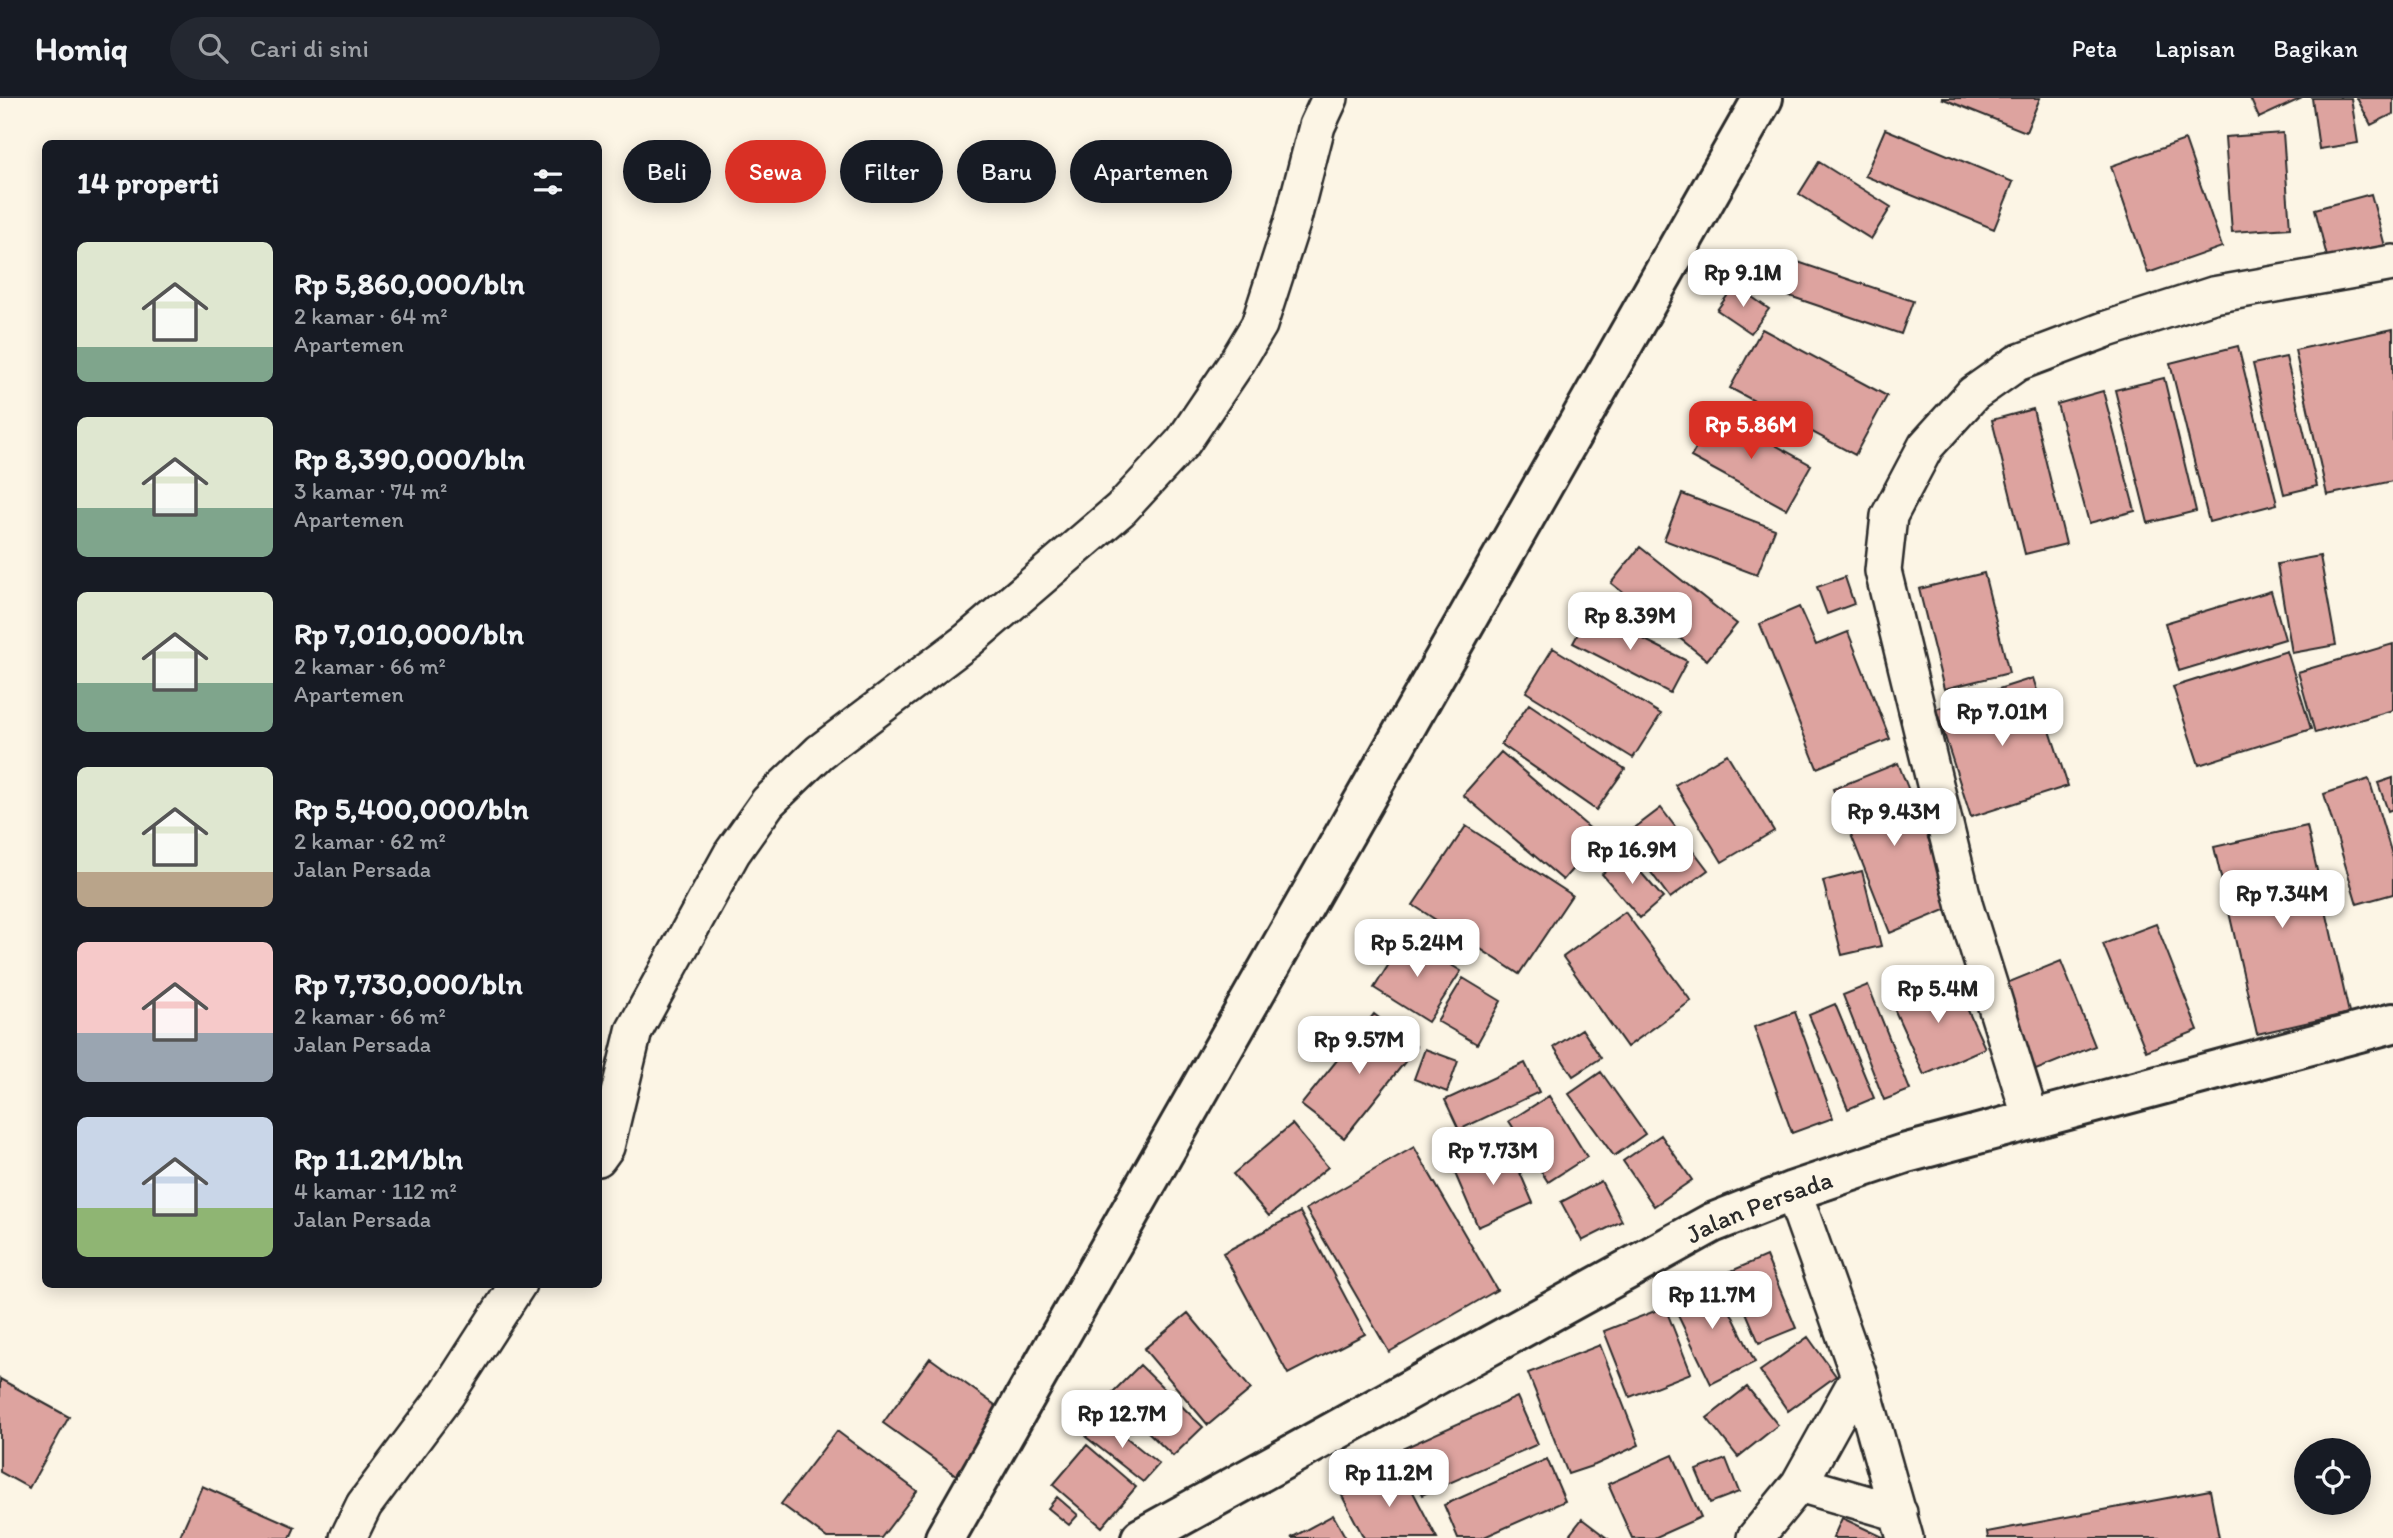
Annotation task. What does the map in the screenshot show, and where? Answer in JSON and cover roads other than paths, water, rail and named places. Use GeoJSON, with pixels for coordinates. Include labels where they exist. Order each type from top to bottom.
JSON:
{"type":"FeatureCollection","features":[{"type":"Feature","properties":{"kind":"street"},"geometry":{"type":"LineString","coordinates":[[602,1152],[606,1147],[634,1031],[732,853],[768,802],[820,752],[967,641],[1121,509],[1183,442],[1259,325],[1292,223],[1317,126],[1330,98]]}},
{"type":"Feature","properties":{"kind":"street"},"geometry":{"type":"LineString","coordinates":[[945,1538],[1763,98]]}},
{"type":"Feature","properties":{"kind":"street"},"geometry":{"type":"LineString","coordinates":[[2031,1119],[1965,907],[1883,570],[1889,516],[1926,446],[1973,394],[2017,363],[2107,329],[2213,295],[2393,263]]}},
{"type":"Feature","properties":{"kind":"street","name":"Jalan Persada"},"geometry":{"type":"LineString","coordinates":[[1141,1538],[1712,1223],[1793,1191],[1903,1154],[2393,1023]]}},
{"type":"Feature","properties":{"kind":"street"},"geometry":{"type":"LineString","coordinates":[[1793,1191],[1859,1376],[1902,1526]]}},
{"type":"Feature","properties":{"kind":"street"},"geometry":{"type":"LineString","coordinates":[[348,1538],[365,1505],[447,1394],[515,1288]]}},
{"type":"Feature","properties":{"kind":"street"},"geometry":{"type":"LineString","coordinates":[[1755,1538],[1799,1484],[1859,1376]]}},
{"type":"Feature","properties":{"kind":"street"},"geometry":{"type":"LineString","coordinates":[[1799,1484],[1902,1526]]}}]}
